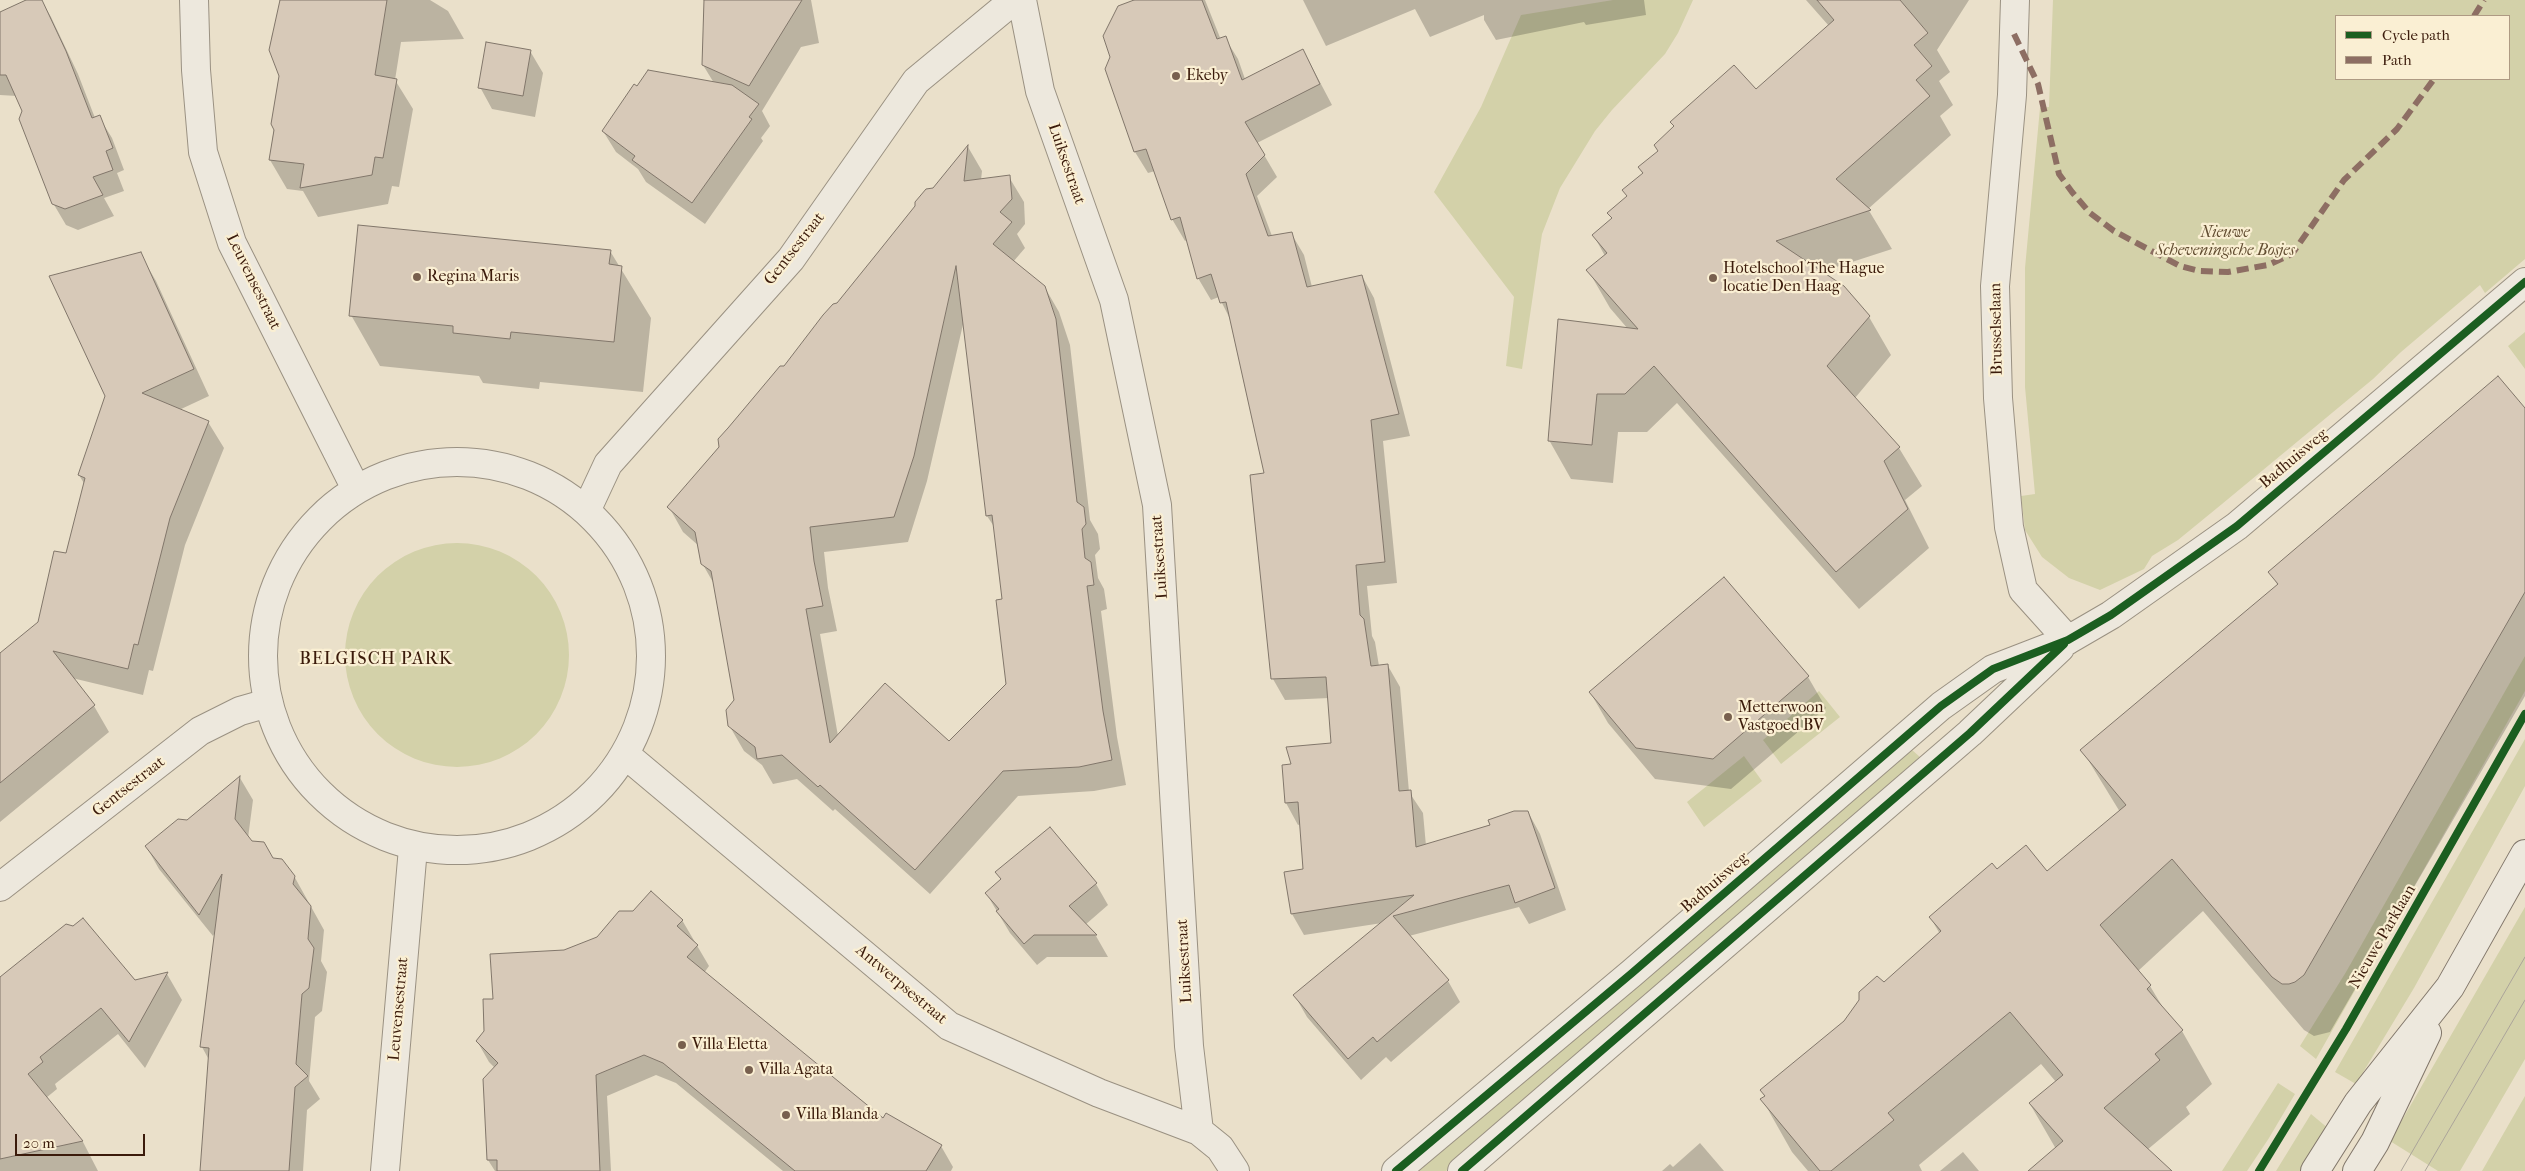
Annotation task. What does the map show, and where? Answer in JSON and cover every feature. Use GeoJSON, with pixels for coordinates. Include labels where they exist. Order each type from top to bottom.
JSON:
{"type":"FeatureCollection","features":[{"type":"Feature","properties":{"kind":"street","name":"Leuvensestraat"},"geometry":{"type":"LineString","coordinates":[[194,0],[196,70],[203,152],[232,243],[356,489]]}},
{"type":"Feature","properties":{"kind":"street","name":"Gentsestraat"},"geometry":{"type":"LineString","coordinates":[[587,509],[608,464],[791,259],[916,81],[1014,0]]}},
{"type":"Feature","properties":{"kind":"street","name":"Luiksestraat"},"geometry":{"type":"LineString","coordinates":[[1022,0],[1040,90],[1114,300],[1157,505],[1189,1046],[1199,1131]]}},
{"type":"Feature","properties":{"kind":"street","name":"Brusselselaan"},"geometry":{"type":"LineString","coordinates":[[2014,0],[2012,95],[1995,286],[1998,398],[2009,527],[2023,590],[2068,640]]}},
{"type":"Feature","properties":{"kind":"street","name":"Badhuisweg"},"geometry":{"type":"LineString","coordinates":[[1396,1171],[1632,973],[1942,706],[1994,670],[2068,640],[2111,616],[2237,526],[2525,282]]}},
{"type":"Feature","properties":{"kind":"street"},"geometry":{"type":"LineString","coordinates":[[470,461],[539,479],[587,509],[624,554],[646,607],[650,691],[627,756],[589,801],[536,836],[478,852],[413,848],[354,823],[294,765],[268,703],[263,630],[278,577],[309,528],[356,489],[417,465],[470,461]]}},
{"type":"Feature","properties":{"kind":"street","name":"Badhuisweg"},"geometry":{"type":"LineString","coordinates":[[1462,1171],[1970,733],[2068,640]]}},
{"type":"Feature","properties":{"kind":"street","name":"Gentsestraat"},"geometry":{"type":"LineString","coordinates":[[0,887],[200,731],[240,711],[268,703]]}},
{"type":"Feature","properties":{"kind":"street","name":"Antwerpsestraat"},"geometry":{"type":"LineString","coordinates":[[627,756],[950,1026],[1098,1093],[1199,1131],[1220,1148],[1235,1171]]}},
{"type":"Feature","properties":{"kind":"street","name":"Leuvensestraat"},"geometry":{"type":"LineString","coordinates":[[384,1171],[413,848]]}},
{"type":"Feature","properties":{"kind":"street"},"geometry":{"type":"LineString","coordinates":[[2357,1171],[2375,1142],[2450,987],[2525,854]]}},
{"type":"Feature","properties":{"kind":"street"},"geometry":{"type":"LineString","coordinates":[[2315,1171],[2358,1103],[2450,987]]}},
{"type":"Feature","properties":{"kind":"green space"},"geometry":{"type":"Polygon","coordinates":[[[1613,0],[1693,0],[1678,33],[1665,54],[1612,110],[1595,131],[1560,188],[1542,234],[1522,369],[1506,366],[1514,297],[1434,192],[1481,107],[1521,15],[1613,0]]]}},
{"type":"Feature","properties":{"kind":"green space","name":"Nieuwe Scheveningsche Bosjes"},"geometry":{"type":"Polygon","coordinates":[[[2053,0],[2525,0],[2525,259],[2485,293],[2480,285],[2401,352],[2373,379],[2222,504],[2178,540],[2152,556],[2144,569],[2100,590],[2069,578],[2042,557],[2025,530],[2021,496],[2035,494],[2025,387],[2025,268],[2040,108],[2049,107],[2053,0]]]}},
{"type":"Feature","properties":{"kind":"green space"},"geometry":{"type":"Polygon","coordinates":[[[2525,332],[2525,369],[2508,346],[2525,332]]]}},
{"type":"Feature","properties":{"kind":"green space"},"geometry":{"type":"Polygon","coordinates":[[[446,543],[468,543],[500,551],[510,556],[528,568],[544,584],[561,612],[567,633],[569,655],[567,677],[561,698],[544,726],[528,742],[500,759],[468,767],[446,767],[414,759],[404,754],[386,742],[370,726],[353,698],[345,666],[345,644],[353,612],[358,602],[370,584],[386,568],[414,551],[446,543]]]}},
{"type":"Feature","properties":{"kind":"green space"},"geometry":{"type":"Polygon","coordinates":[[[2525,656],[2525,691],[2316,1059],[2300,1046],[2346,972],[2525,656]]]}},
{"type":"Feature","properties":{"kind":"green space"},"geometry":{"type":"Polygon","coordinates":[[[1819,691],[1840,717],[1781,764],[1763,740],[1819,691]]]}},
{"type":"Feature","properties":{"kind":"green space"},"geometry":{"type":"Polygon","coordinates":[[[2525,739],[2525,786],[2414,988],[2356,1084],[2335,1072],[2525,739]]]}},
{"type":"Feature","properties":{"kind":"green space"},"geometry":{"type":"Polygon","coordinates":[[[1911,749],[1921,758],[1504,1116],[1446,1171],[1409,1171],[1911,749]]]}},
{"type":"Feature","properties":{"kind":"green space"},"geometry":{"type":"Polygon","coordinates":[[[1744,756],[1762,781],[1704,827],[1687,802],[1744,756]]]}},
{"type":"Feature","properties":{"kind":"green space"},"geometry":{"type":"Polygon","coordinates":[[[2525,907],[2525,1059],[2460,1171],[2438,1171],[2390,1141],[2525,907]]]}},
{"type":"Feature","properties":{"kind":"green space"},"geometry":{"type":"Polygon","coordinates":[[[2278,1083],[2295,1094],[2269,1138],[2247,1171],[2222,1171],[2278,1083]]]}},
{"type":"Feature","properties":{"kind":"green space"},"geometry":{"type":"Polygon","coordinates":[[[2525,1096],[2525,1171],[2482,1171],[2525,1096]]]}},
{"type":"Feature","properties":{"kind":"green space"},"geometry":{"type":"Polygon","coordinates":[[[2311,1114],[2329,1129],[2303,1171],[2276,1171],[2311,1114]]]}},
{"type":"Feature","properties":{"kind":"building"},"geometry":{"type":"Polygon","coordinates":[[[26,0],[42,0],[66,51],[92,118],[100,115],[113,148],[106,151],[113,170],[93,177],[103,195],[65,209],[52,204],[19,119],[22,111],[6,75],[0,75],[0,12],[26,0]]]}},
{"type":"Feature","properties":{"kind":"building"},"geometry":{"type":"Polygon","coordinates":[[[280,0],[387,0],[375,75],[397,79],[383,158],[375,157],[372,175],[300,188],[304,164],[269,160],[274,130],[271,124],[279,76],[269,50],[280,0]]]}},
{"type":"Feature","properties":{"kind":"building"},"geometry":{"type":"Polygon","coordinates":[[[704,0],[802,0],[749,86],[702,65],[704,0]]]}},
{"type":"Feature","properties":{"kind":"building"},"geometry":{"type":"Polygon","coordinates":[[[1134,0],[1202,0],[1217,39],[1226,36],[1242,80],[1303,49],[1320,84],[1245,122],[1265,155],[1246,174],[1268,236],[1292,232],[1307,287],[1362,275],[1399,414],[1371,420],[1385,562],[1356,565],[1360,615],[1364,619],[1371,666],[1388,664],[1399,791],[1411,790],[1416,847],[1490,825],[1488,820],[1514,811],[1528,811],[1555,888],[1515,903],[1509,885],[1393,916],[1449,980],[1377,1042],[1373,1037],[1348,1059],[1293,995],[1414,895],[1291,914],[1284,872],[1303,869],[1298,802],[1285,803],[1282,765],[1291,764],[1286,747],[1331,743],[1326,677],[1271,679],[1250,475],[1264,473],[1226,302],[1220,303],[1211,274],[1197,279],[1180,217],[1171,220],[1146,149],[1134,152],[1105,69],[1110,57],[1103,36],[1118,6],[1134,0]]]}},
{"type":"Feature","properties":{"kind":"building","name":"Hotelschool The Hague locatie Den Haag"},"geometry":{"type":"Polygon","coordinates":[[[1817,0],[1900,0],[1928,33],[1914,45],[1932,66],[1916,80],[1930,96],[1836,179],[1871,210],[1776,241],[1844,286],[1870,316],[1827,366],[1900,447],[1884,461],[1908,509],[1836,572],[1654,366],[1625,394],[1597,394],[1592,445],[1548,441],[1558,319],[1638,329],[1586,270],[1607,253],[1592,235],[1612,218],[1607,213],[1627,196],[1622,190],[1643,173],[1638,167],[1658,151],[1654,145],[1674,126],[1670,122],[1734,65],[1756,89],[1834,20],[1817,0]]]}},
{"type":"Feature","properties":{"kind":"building"},"geometry":{"type":"Polygon","coordinates":[[[486,42],[531,50],[523,96],[478,88],[486,42]]]}},
{"type":"Feature","properties":{"kind":"building"},"geometry":{"type":"Polygon","coordinates":[[[648,70],[732,85],[759,104],[749,117],[752,119],[692,203],[632,160],[635,156],[602,131],[634,84],[637,86],[648,70]]]}},
{"type":"Feature","properties":{"kind":"building"},"geometry":{"type":"Polygon","coordinates":[[[968,145],[964,181],[1010,175],[1012,199],[1000,212],[1012,222],[993,244],[1045,286],[1056,319],[1077,502],[1084,507],[1086,524],[1082,529],[1085,558],[1091,562],[1094,585],[1087,586],[1103,711],[1112,760],[1079,767],[1003,771],[915,870],[820,785],[818,787],[782,755],[757,759],[755,747],[728,726],[726,710],[734,700],[711,571],[701,564],[695,532],[667,507],[719,447],[718,439],[780,366],[784,366],[823,315],[833,304],[837,303],[915,206],[915,202],[926,189],[933,188],[968,145]],[[956,266],[914,456],[894,517],[810,527],[814,561],[823,606],[806,609],[830,743],[885,683],[949,741],[1006,684],[996,600],[1002,599],[992,515],[986,516],[956,266]]]}},
{"type":"Feature","properties":{"kind":"building"},"geometry":{"type":"Polygon","coordinates":[[[358,225],[611,250],[609,264],[622,266],[614,342],[511,332],[510,339],[453,333],[453,326],[349,316],[358,225]]]}},
{"type":"Feature","properties":{"kind":"building"},"geometry":{"type":"Polygon","coordinates":[[[141,252],[194,369],[142,393],[209,421],[170,518],[138,645],[134,644],[128,669],[53,651],[95,705],[0,783],[0,653],[38,622],[54,551],[66,553],[85,478],[78,475],[105,396],[49,276],[141,252]]]}},
{"type":"Feature","properties":{"kind":"building"},"geometry":{"type":"Polygon","coordinates":[[[2498,376],[2525,408],[2525,592],[2304,975],[2289,984],[2282,984],[2272,977],[2172,859],[2100,925],[2151,985],[2147,989],[2183,1030],[2155,1054],[2160,1060],[2104,1108],[2172,1171],[2028,1171],[2063,1141],[2029,1103],[2063,1075],[2010,1012],[1888,1113],[1894,1120],[1831,1171],[1820,1171],[1760,1099],[1765,1096],[1760,1090],[1844,1021],[1859,1000],[1859,992],[1877,976],[1884,982],[1941,931],[1929,917],[1992,863],[1997,869],[2026,845],[2047,871],[2126,805],[2080,750],[2278,584],[2268,572],[2498,376]]]}},
{"type":"Feature","properties":{"kind":"building"},"geometry":{"type":"Polygon","coordinates":[[[1724,577],[1809,676],[1713,759],[1636,748],[1589,692],[1724,577]]]}},
{"type":"Feature","properties":{"kind":"building"},"geometry":{"type":"Polygon","coordinates":[[[240,776],[235,819],[252,841],[264,842],[273,858],[282,859],[295,876],[293,884],[311,906],[308,939],[314,948],[309,988],[302,994],[296,1064],[308,1076],[295,1087],[289,1171],[200,1171],[209,1048],[200,1047],[222,874],[199,915],[145,846],[178,819],[187,820],[240,776]]]}},
{"type":"Feature","properties":{"kind":"building"},"geometry":{"type":"Polygon","coordinates":[[[1050,827],[1097,883],[1069,906],[1097,935],[1034,935],[1024,944],[996,911],[999,909],[985,893],[1001,879],[995,872],[1050,827]]]}},
{"type":"Feature","properties":{"kind":"building"},"geometry":{"type":"Polygon","coordinates":[[[651,891],[683,920],[677,926],[698,945],[687,957],[883,1118],[886,1113],[942,1145],[926,1171],[795,1171],[663,1063],[644,1055],[596,1075],[600,1171],[497,1171],[497,1160],[487,1160],[483,1079],[498,1063],[476,1041],[484,1031],[483,999],[493,999],[490,954],[564,950],[597,937],[619,911],[633,911],[651,891]]]}},
{"type":"Feature","properties":{"kind":"building"},"geometry":{"type":"Polygon","coordinates":[[[83,918],[135,980],[168,972],[129,1042],[101,1008],[40,1057],[43,1062],[28,1074],[83,1141],[0,1159],[0,977],[66,924],[73,926],[83,918]]]}},
{"type":"Feature","properties":{"kind":"tram line"},"geometry":{"type":"LineString","coordinates":[[2401,1171],[2525,957]]}},
{"type":"Feature","properties":{"kind":"tram line"},"geometry":{"type":"LineString","coordinates":[[2425,1171],[2525,1000]]}},
{"type":"Feature","properties":{"kind":"marked path"},"geometry":{"type":"LineString","coordinates":[[2475,15],[2484,0]]}},
{"type":"Feature","properties":{"kind":"marked path"},"geometry":{"type":"LineString","coordinates":[[2014,34],[2038,84],[2059,174],[2072,192],[2090,213],[2114,231],[2180,266],[2199,271],[2228,272],[2268,265],[2292,254],[2344,180],[2397,129],[2433,80]]}},
{"type":"Feature","properties":{"kind":"cycle path"},"geometry":{"type":"LineString","coordinates":[[1396,1171],[1632,973],[1941,706],[1993,669],[2068,640],[2111,615],[2237,526],[2525,282]]}},
{"type":"Feature","properties":{"kind":"cycle path"},"geometry":{"type":"LineString","coordinates":[[1462,1171],[1970,733],[2064,644]]}},
{"type":"Feature","properties":{"kind":"cycle path","name":"Nieuwe Parklaan"},"geometry":{"type":"LineString","coordinates":[[2259,1171],[2346,1029],[2525,714]]}},
{"type":"Feature","properties":{"kind":"place","name":"Ekeby"},"geometry":{"type":"Point","coordinates":[1176,76]}},
{"type":"Feature","properties":{"kind":"place","name":"Regina Maris"},"geometry":{"type":"Point","coordinates":[417,277]}},
{"type":"Feature","properties":{"kind":"place","name":"Hotelschool The Hague locatie Den Haag"},"geometry":{"type":"Point","coordinates":[1713,278]}},
{"type":"Feature","properties":{"kind":"place","name":"Metterwoon Vastgoed BV"},"geometry":{"type":"Point","coordinates":[1728,717]}},
{"type":"Feature","properties":{"kind":"place","name":"Villa Eletta"},"geometry":{"type":"Point","coordinates":[682,1045]}},
{"type":"Feature","properties":{"kind":"place","name":"Villa Agata"},"geometry":{"type":"Point","coordinates":[749,1070]}},
{"type":"Feature","properties":{"kind":"place","name":"Villa Blanda"},"geometry":{"type":"Point","coordinates":[786,1115]}},
{"type":"Feature","properties":{"kind":"district","name":"BELGISCH PARK"},"geometry":{"type":"Point","coordinates":[376,660]}}]}
